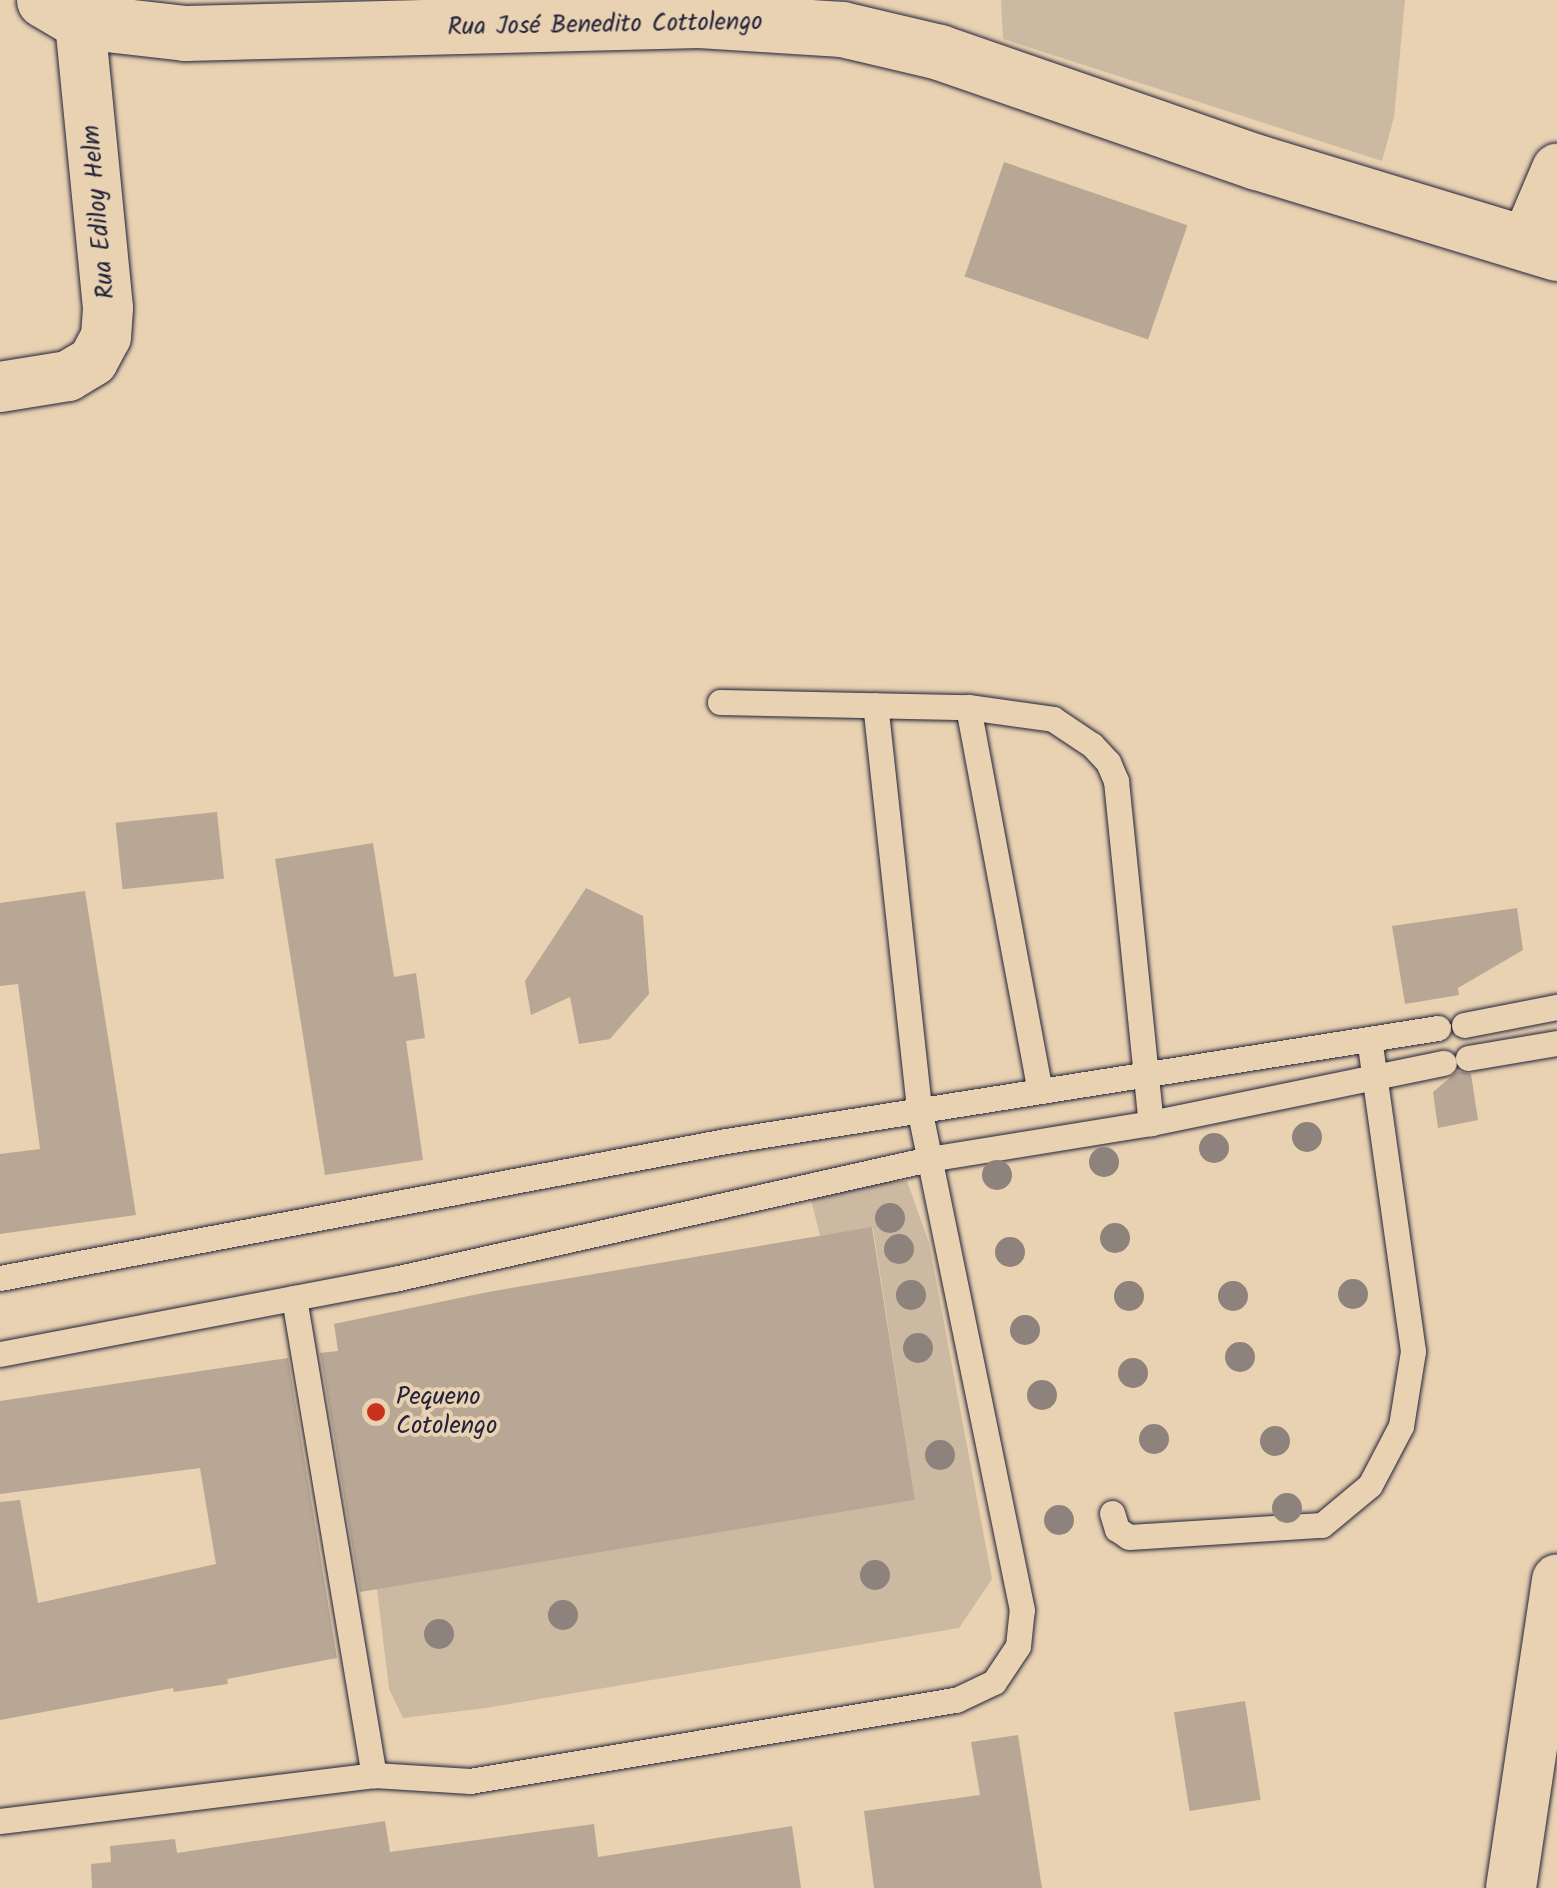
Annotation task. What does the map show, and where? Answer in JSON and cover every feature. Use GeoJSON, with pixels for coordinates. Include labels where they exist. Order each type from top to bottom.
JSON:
{"type":"FeatureCollection","features":[{"type":"Feature","properties":{"kind":"main road","name":"Rua José Benedito Cottolengo"},"geometry":{"type":"LineString","coordinates":[[62,11],[185,32],[838,15],[1256,162],[1541,248]]}},
{"type":"Feature","properties":{"kind":"street","name":"Rua Ediloy Helm"},"geometry":{"type":"LineString","coordinates":[[0,387],[68,376],[94,362],[106,337],[108,308],[62,11]]}},
{"type":"Feature","properties":{"kind":"street"},"geometry":{"type":"LineString","coordinates":[[1541,248],[1557,169]]}},
{"type":"Feature","properties":{"kind":"street"},"geometry":{"type":"LineString","coordinates":[[1511,1888],[1557,1579]]}},
{"type":"Feature","properties":{"kind":"lane"},"geometry":{"type":"LineString","coordinates":[[720,702],[968,707],[1053,720],[1108,762],[1116,781],[1151,1123]]}},
{"type":"Feature","properties":{"kind":"lane"},"geometry":{"type":"LineString","coordinates":[[0,1821],[374,1776],[470,1781],[956,1700],[994,1682],[1018,1646],[1022,1610],[919,1108],[875,705]]}},
{"type":"Feature","properties":{"kind":"lane"},"geometry":{"type":"LineString","coordinates":[[968,707],[1040,1090]]}},
{"type":"Feature","properties":{"kind":"lane"},"geometry":{"type":"LineString","coordinates":[[0,1278],[919,1108],[1146,1076],[1557,1007]]}},
{"type":"Feature","properties":{"kind":"lane"},"geometry":{"type":"LineString","coordinates":[[1112,1514],[1117,1529],[1128,1537],[1322,1525],[1370,1485],[1401,1426],[1413,1351],[1369,1039]]}},
{"type":"Feature","properties":{"kind":"lane"},"geometry":{"type":"LineString","coordinates":[[0,1354],[294,1298],[930,1160],[1151,1123],[1557,1043]]}},
{"type":"Feature","properties":{"kind":"lane"},"geometry":{"type":"LineString","coordinates":[[1242,1058],[1251,1103]]}},
{"type":"Feature","properties":{"kind":"lane"},"geometry":{"type":"LineString","coordinates":[[294,1298],[374,1776]]}},
{"type":"Feature","properties":{"kind":"shaded area"},"geometry":{"type":"Polygon","coordinates":[[[1001,0],[1405,0],[1394,117],[1382,161],[1003,39],[1001,0]]]}},
{"type":"Feature","properties":{"kind":"shaded area"},"geometry":{"type":"Polygon","coordinates":[[[907,1181],[929,1243],[992,1579],[959,1628],[486,1708],[403,1718],[389,1689],[377,1589],[915,1500],[873,1228],[820,1236],[811,1199],[876,1182],[907,1181]]]}},
{"type":"Feature","properties":{"kind":"building"},"geometry":{"type":"Polygon","coordinates":[[[1004,162],[1187,225],[1148,340],[965,276],[1004,162]]]}},
{"type":"Feature","properties":{"kind":"building"},"geometry":{"type":"Polygon","coordinates":[[[217,812],[224,879],[123,889],[116,823],[217,812]]]}},
{"type":"Feature","properties":{"kind":"building"},"geometry":{"type":"Polygon","coordinates":[[[373,843],[394,977],[416,973],[425,1038],[406,1041],[423,1160],[325,1175],[275,859],[373,843]]]}},
{"type":"Feature","properties":{"kind":"building"},"geometry":{"type":"Polygon","coordinates":[[[586,888],[643,916],[649,994],[610,1039],[579,1044],[570,997],[531,1015],[525,981],[586,888]]]}},
{"type":"Feature","properties":{"kind":"building"},"geometry":{"type":"Polygon","coordinates":[[[85,891],[136,1215],[0,1234],[0,1154],[40,1149],[18,984],[0,986],[0,903],[85,891]]]}},
{"type":"Feature","properties":{"kind":"building"},"geometry":{"type":"Polygon","coordinates":[[[1517,908],[1523,950],[1458,988],[1459,995],[1405,1004],[1392,926],[1517,908]]]}},
{"type":"Feature","properties":{"kind":"building"},"geometry":{"type":"Polygon","coordinates":[[[1458,1071],[1471,1074],[1478,1120],[1438,1128],[1433,1092],[1458,1071]]]}},
{"type":"Feature","properties":{"kind":"building","name":"Pequeno Cotolengo"},"geometry":{"type":"Polygon","coordinates":[[[872,1227],[915,1500],[360,1592],[320,1353],[338,1351],[334,1324],[488,1292],[872,1227]]]}},
{"type":"Feature","properties":{"kind":"building"},"geometry":{"type":"Polygon","coordinates":[[[288,1358],[337,1658],[227,1679],[228,1684],[174,1692],[173,1688],[0,1720],[0,1502],[20,1500],[38,1603],[216,1564],[200,1468],[0,1494],[0,1401],[288,1358]]]}},
{"type":"Feature","properties":{"kind":"building"},"geometry":{"type":"Polygon","coordinates":[[[1245,1701],[1261,1800],[1190,1811],[1174,1712],[1245,1701]]]}},
{"type":"Feature","properties":{"kind":"building"},"geometry":{"type":"Polygon","coordinates":[[[1018,1735],[1042,1888],[874,1888],[864,1811],[980,1795],[971,1742],[1018,1735]]]}},
{"type":"Feature","properties":{"kind":"building"},"geometry":{"type":"Polygon","coordinates":[[[385,1821],[390,1852],[594,1824],[598,1857],[792,1826],[801,1888],[92,1888],[91,1864],[111,1862],[110,1846],[175,1839],[177,1853],[385,1821]]]}},
{"type":"Feature","properties":{"kind":"place","name":"Pequeno Cotolengo"},"geometry":{"type":"Point","coordinates":[376,1412]}}]}
